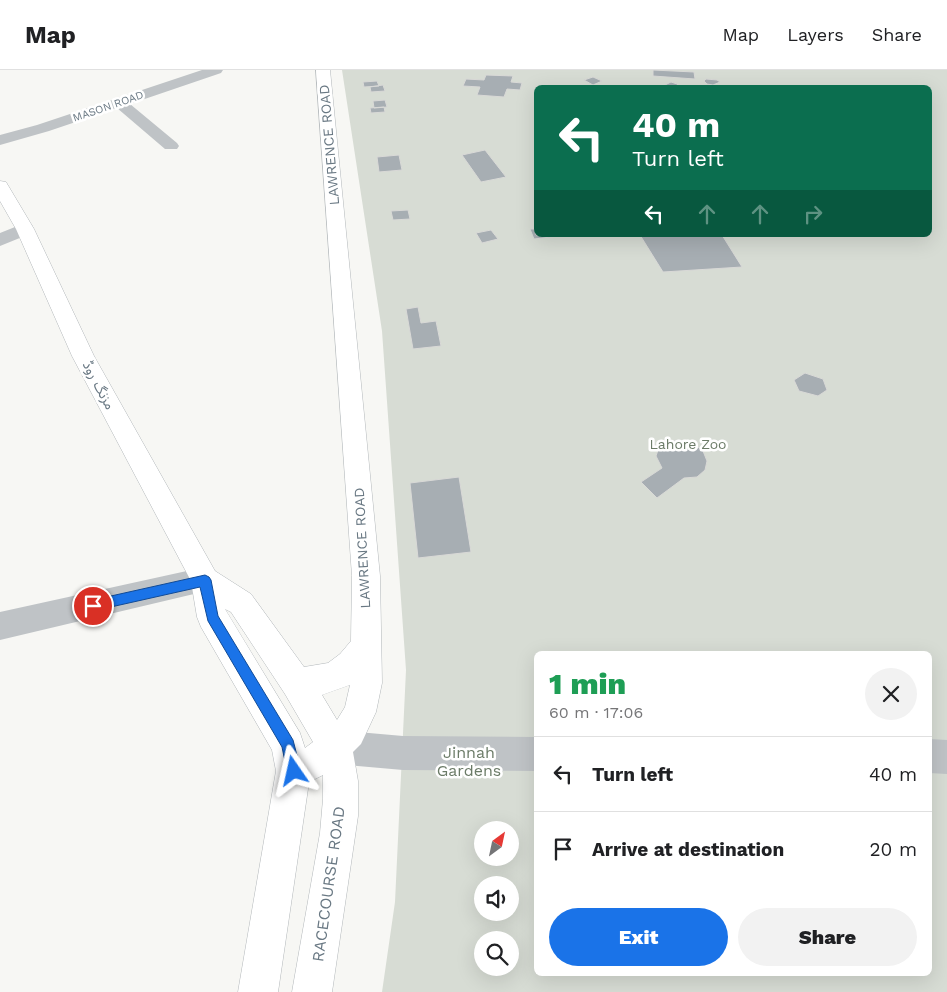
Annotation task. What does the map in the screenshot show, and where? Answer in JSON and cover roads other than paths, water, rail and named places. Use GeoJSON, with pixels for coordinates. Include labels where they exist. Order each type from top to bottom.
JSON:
{"type":"FeatureCollection","features":[{"type":"Feature","properties":{"kind":"main road","name":"LAWRENCE ROAD"},"geometry":{"type":"LineString","coordinates":[[294,771],[316,761],[335,748],[349,732],[360,712],[366,684],[366,576],[322,70]]}},
{"type":"Feature","properties":{"kind":"main road","name":"مزنگ روڈ"},"geometry":{"type":"LineString","coordinates":[[0,186],[25,229],[83,356],[205,580],[212,617],[288,745],[294,771]]}},
{"type":"Feature","properties":{"kind":"main road","name":"مزنگ روڈ"},"geometry":{"type":"LineString","coordinates":[[205,580],[241,603],[296,682],[335,748]]}},
{"type":"Feature","properties":{"kind":"main road"},"geometry":{"type":"LineString","coordinates":[[296,682],[335,677],[346,671],[366,645]]}},
{"type":"Feature","properties":{"kind":"main road","name":"RACECOURSE ROAD"},"geometry":{"type":"LineString","coordinates":[[312,992],[338,833],[341,771],[335,748]]}},
{"type":"Feature","properties":{"kind":"main road"},"geometry":{"type":"LineString","coordinates":[[258,992],[294,771]]}},
{"type":"Feature","properties":{"kind":"street","name":"MASON ROAD"},"geometry":{"type":"LineString","coordinates":[[0,140],[43,128],[216,70]]}},
{"type":"Feature","properties":{"kind":"street"},"geometry":{"type":"LineString","coordinates":[[119,102],[172,146]]}},
{"type":"Feature","properties":{"kind":"street"},"geometry":{"type":"LineString","coordinates":[[0,240],[25,229]]}},
{"type":"Feature","properties":{"kind":"street"},"geometry":{"type":"LineString","coordinates":[[0,626],[205,580]]}},
{"type":"Feature","properties":{"kind":"street"},"geometry":{"type":"LineString","coordinates":[[335,748],[403,753],[534,754]]}},
{"type":"Feature","properties":{"kind":"street"},"geometry":{"type":"LineString","coordinates":[[932,756],[947,756]]}},
{"type":"Feature","properties":{"kind":"park label","name":"Lahore Zoo"},"geometry":{"type":"Point","coordinates":[688,444]}},
{"type":"Feature","properties":{"kind":"park label","name":"Jinnah Gardens"},"geometry":{"type":"Point","coordinates":[469,761]}}]}
